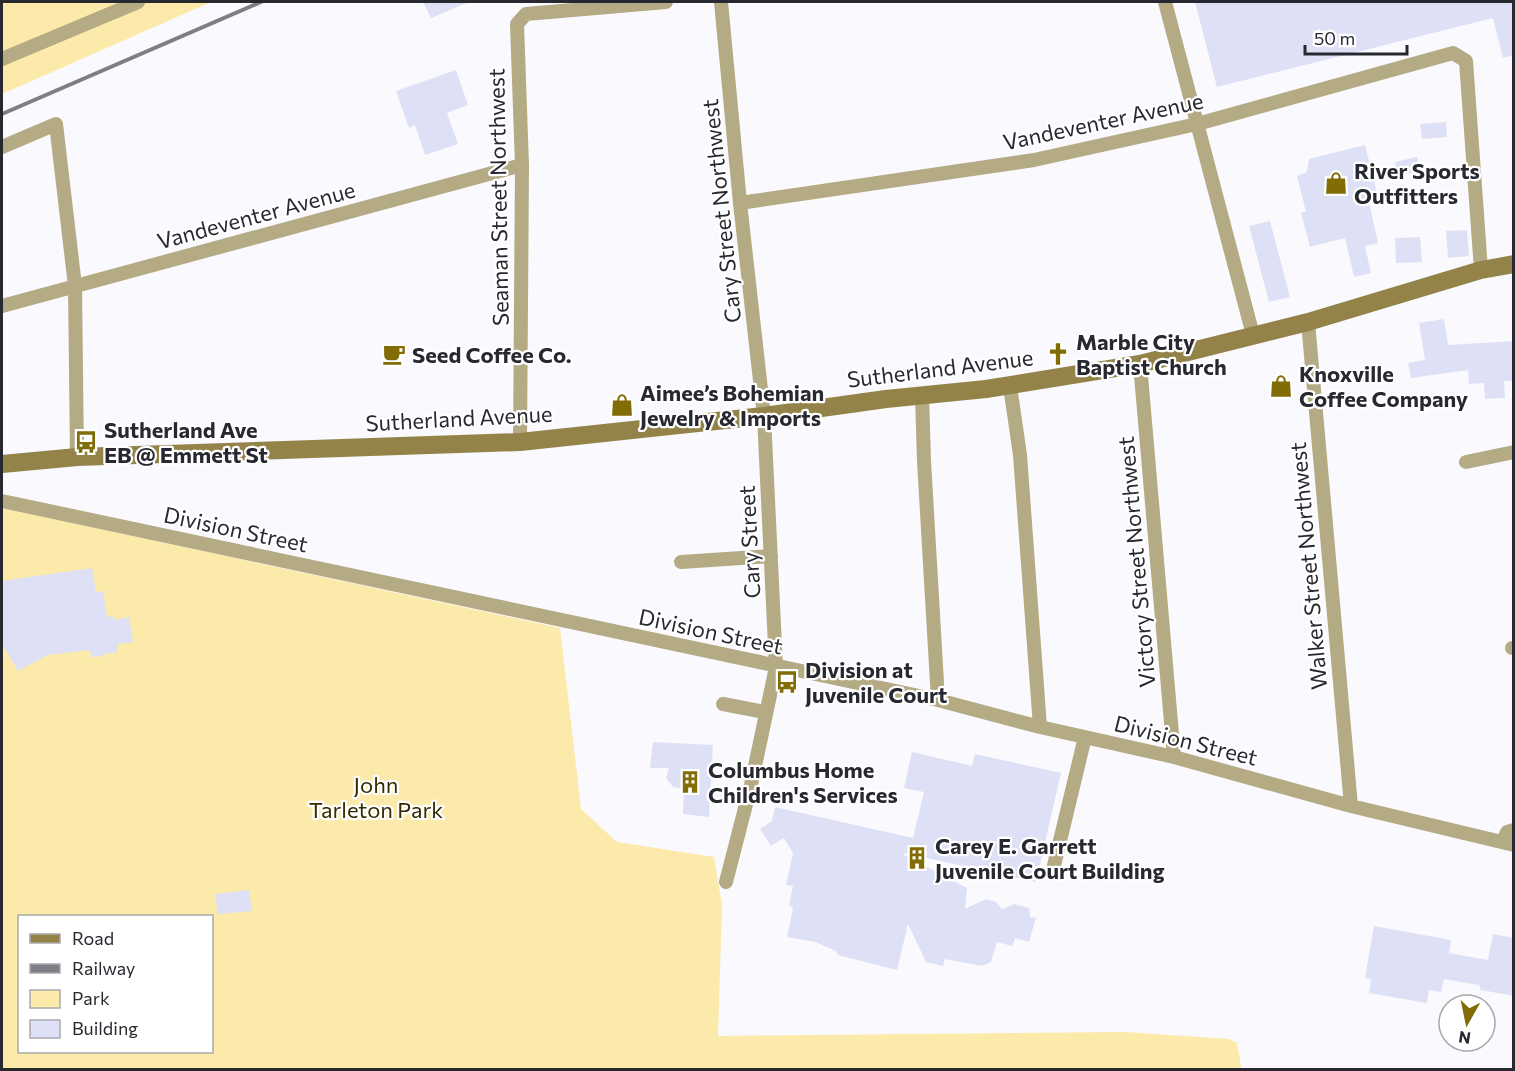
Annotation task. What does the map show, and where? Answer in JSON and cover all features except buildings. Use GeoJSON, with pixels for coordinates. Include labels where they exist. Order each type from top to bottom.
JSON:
{"type":"FeatureCollection","features":[{"type":"Feature","properties":{"kind":"street"},"geometry":{"type":"LineString","coordinates":[[2,59],[138,2]]}},
{"type":"Feature","properties":{"kind":"street","name":"Seaman Street Northwest"},"geometry":{"type":"LineString","coordinates":[[520,442],[522,165],[517,24],[526,14],[666,2]]}},
{"type":"Feature","properties":{"kind":"street","name":"Cary Street Northwest"},"geometry":{"type":"LineString","coordinates":[[721,2],[740,203],[764,416]]}},
{"type":"Feature","properties":{"kind":"street"},"geometry":{"type":"LineString","coordinates":[[1165,2],[1253,335]]}},
{"type":"Feature","properties":{"kind":"street","name":"Vandeventer Avenue"},"geometry":{"type":"LineString","coordinates":[[740,203],[1034,160],[1197,124],[1453,53],[1466,61],[1481,270]]}},
{"type":"Feature","properties":{"kind":"street"},"geometry":{"type":"LineString","coordinates":[[2,147],[56,124],[75,285],[77,456]]}},
{"type":"Feature","properties":{"kind":"street","name":"Vandeventer Avenue"},"geometry":{"type":"LineString","coordinates":[[2,306],[522,165]]}},
{"type":"Feature","properties":{"kind":"street","name":"Sutherland Avenue"},"geometry":{"type":"LineString","coordinates":[[2,464],[77,456],[520,442],[764,416],[1010,386],[1140,364],[1308,321],[1481,270],[1514,264]]}},
{"type":"Feature","properties":{"kind":"street","name":"Walker Street Northwest"},"geometry":{"type":"LineString","coordinates":[[1308,321],[1351,806]]}},
{"type":"Feature","properties":{"kind":"street","name":"Victory Street Northwest"},"geometry":{"type":"LineString","coordinates":[[1140,364],[1174,757]]}},
{"type":"Feature","properties":{"kind":"street"},"geometry":{"type":"LineString","coordinates":[[1010,386],[1020,455],[1040,727]]}},
{"type":"Feature","properties":{"kind":"street"},"geometry":{"type":"LineString","coordinates":[[922,395],[938,700]]}},
{"type":"Feature","properties":{"kind":"street","name":"Cary Street"},"geometry":{"type":"LineString","coordinates":[[726,882],[751,784],[776,667],[764,416]]}},
{"type":"Feature","properties":{"kind":"street"},"geometry":{"type":"LineString","coordinates":[[1466,462],[1514,452]]}},
{"type":"Feature","properties":{"kind":"street","name":"Division Street"},"geometry":{"type":"LineString","coordinates":[[2,501],[938,700],[1040,727],[1174,757],[1351,806],[1509,837]]}},
{"type":"Feature","properties":{"kind":"street"},"geometry":{"type":"LineString","coordinates":[[681,562],[771,556]]}},
{"type":"Feature","properties":{"kind":"street"},"geometry":{"type":"LineString","coordinates":[[723,704],[765,712]]}},
{"type":"Feature","properties":{"kind":"street"},"geometry":{"type":"LineString","coordinates":[[1052,874],[1085,737]]}},
{"type":"Feature","properties":{"kind":"green space"},"geometry":{"type":"Polygon","coordinates":[[[2,2],[211,2],[2,94],[2,2]]]}},
{"type":"Feature","properties":{"kind":"green space","name":"John Tarleton Park"},"geometry":{"type":"Polygon","coordinates":[[[2,508],[560,628],[581,809],[617,842],[714,857],[722,905],[718,1036],[1125,1032],[1229,1039],[1237,1043],[1240,1070],[2,1070],[2,508]]]}},
{"type":"Feature","properties":{"kind":"railway"},"geometry":{"type":"LineString","coordinates":[[2,114],[261,2]]}},
{"type":"Feature","properties":{"kind":"place","name":"River Sports Outfitters"},"geometry":{"type":"Point","coordinates":[1336,183]}},
{"type":"Feature","properties":{"kind":"place","name":"Seed Coffee Co."},"geometry":{"type":"Point","coordinates":[394,354]}},
{"type":"Feature","properties":{"kind":"place","name":"Marble City Baptist Church"},"geometry":{"type":"Point","coordinates":[1058,354]}},
{"type":"Feature","properties":{"kind":"place","name":"Knoxville Coffee Company"},"geometry":{"type":"Point","coordinates":[1281,386]}},
{"type":"Feature","properties":{"kind":"place","name":"Aimee’s Bohemian Jewelry & Imports"},"geometry":{"type":"Point","coordinates":[622,405]}},
{"type":"Feature","properties":{"kind":"place","name":"Sutherland Ave EB @ Emmett St"},"geometry":{"type":"Point","coordinates":[86,442]}},
{"type":"Feature","properties":{"kind":"place","name":"Division at Juvenile Court"},"geometry":{"type":"Point","coordinates":[787,682]}},
{"type":"Feature","properties":{"kind":"place","name":"Columbus Home Children's Services"},"geometry":{"type":"Point","coordinates":[690,782]}},
{"type":"Feature","properties":{"kind":"place","name":"Carey E. Garrett Juvenile Court Building"},"geometry":{"type":"Point","coordinates":[917,858]}}]}
